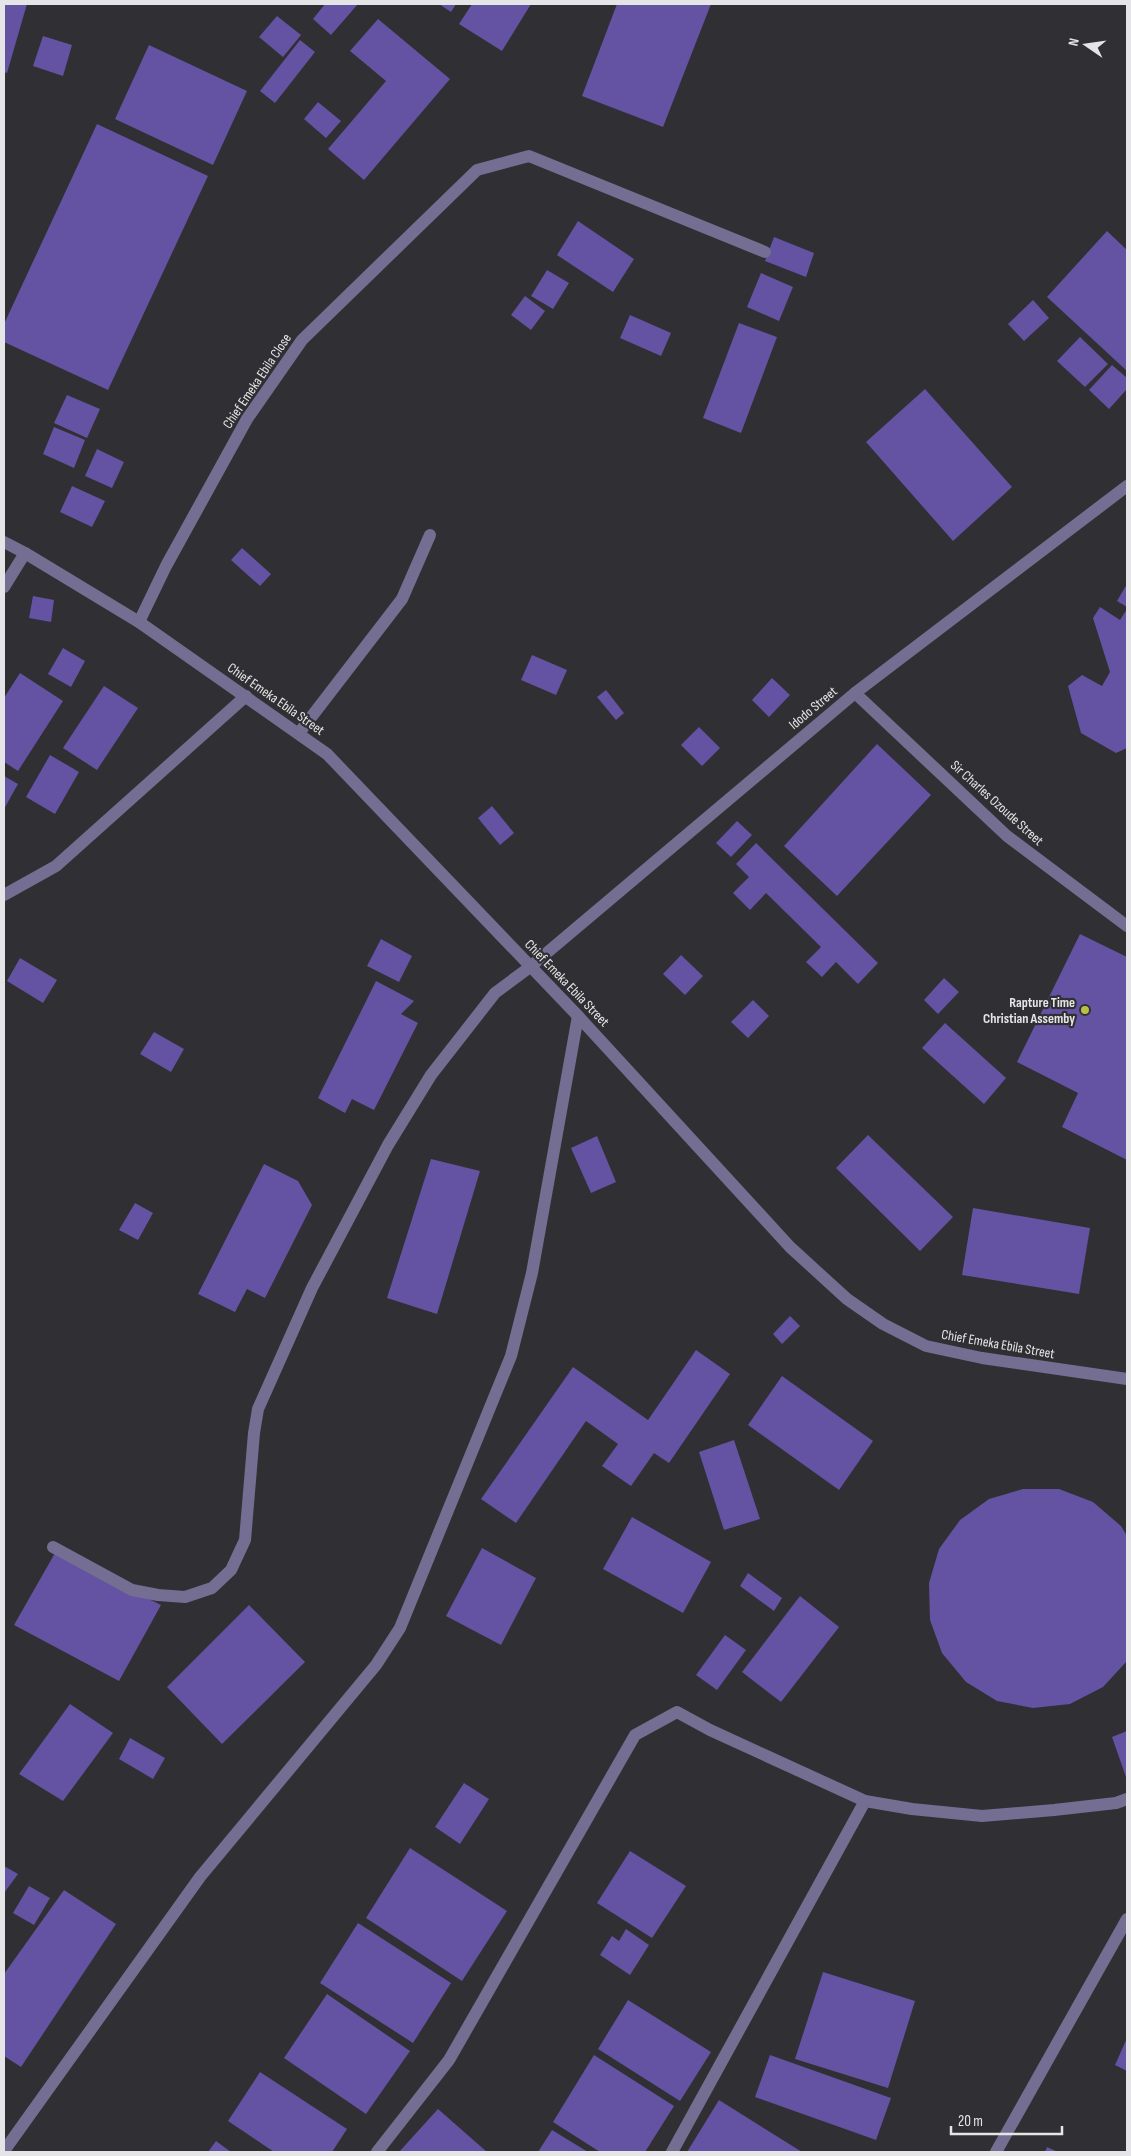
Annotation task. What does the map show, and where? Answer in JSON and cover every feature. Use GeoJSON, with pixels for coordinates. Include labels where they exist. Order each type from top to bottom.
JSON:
{"type":"FeatureCollection","features":[{"type":"Feature","properties":{"kind":"street","name":"Chief Emeka Ebila Close"},"geometry":{"type":"LineString","coordinates":[[138,622],[166,566],[247,419],[302,340],[477,170],[529,156],[765,252]]}},
{"type":"Feature","properties":{"kind":"street","name":"Idodo Street"},"geometry":{"type":"LineString","coordinates":[[53,1548],[132,1590],[158,1595],[185,1597],[212,1588],[231,1570],[245,1540],[254,1433],[258,1409],[312,1288],[388,1145],[431,1076],[495,993],[530,967],[855,693],[1127,486]]}},
{"type":"Feature","properties":{"kind":"street"},"geometry":{"type":"LineString","coordinates":[[299,733],[402,599],[430,535]]}},
{"type":"Feature","properties":{"kind":"street","name":"Chief Emeka Ebila Street"},"geometry":{"type":"LineString","coordinates":[[4,542],[138,622],[327,754],[578,1016],[790,1247],[847,1299],[883,1324],[926,1346],[956,1354],[1127,1379]]}},
{"type":"Feature","properties":{"kind":"street"},"geometry":{"type":"LineString","coordinates":[[4,587],[25,553]]}},
{"type":"Feature","properties":{"kind":"street","name":"Sir Charles Ozoude Street"},"geometry":{"type":"LineString","coordinates":[[855,693],[1007,836],[1127,926]]}},
{"type":"Feature","properties":{"kind":"street"},"geometry":{"type":"LineString","coordinates":[[4,895],[56,866],[246,696]]}},
{"type":"Feature","properties":{"kind":"street"},"geometry":{"type":"LineString","coordinates":[[4,2152],[200,1877],[376,1665],[400,1628],[511,1356],[532,1273],[578,1016]]}},
{"type":"Feature","properties":{"kind":"street"},"geometry":{"type":"LineString","coordinates":[[377,2152],[449,2060],[635,1735],[676,1712],[710,1730],[865,1801],[912,1809],[982,1816],[1116,1803],[1127,1799]]}},
{"type":"Feature","properties":{"kind":"street"},"geometry":{"type":"LineString","coordinates":[[672,2152],[865,1801]]}},
{"type":"Feature","properties":{"kind":"street"},"geometry":{"type":"LineString","coordinates":[[996,2152],[1127,1919]]}},
{"type":"Feature","properties":{"kind":"building"},"geometry":{"type":"Polygon","coordinates":[[[4,4],[27,4],[7,73],[4,72],[4,4]]]}},
{"type":"Feature","properties":{"kind":"building"},"geometry":{"type":"Polygon","coordinates":[[[325,4],[358,4],[331,35],[313,19],[325,4]]]}},
{"type":"Feature","properties":{"kind":"building"},"geometry":{"type":"Polygon","coordinates":[[[439,4],[456,4],[451,12],[439,4]]]}},
{"type":"Feature","properties":{"kind":"building"},"geometry":{"type":"Polygon","coordinates":[[[472,4],[531,4],[502,51],[459,24],[472,4]]]}},
{"type":"Feature","properties":{"kind":"building"},"geometry":{"type":"Polygon","coordinates":[[[617,4],[711,4],[663,127],[582,96],[617,4]]]}},
{"type":"Feature","properties":{"kind":"building"},"geometry":{"type":"Polygon","coordinates":[[[277,16],[301,35],[283,57],[259,37],[277,16]]]}},
{"type":"Feature","properties":{"kind":"building"},"geometry":{"type":"Polygon","coordinates":[[[378,19],[450,79],[364,180],[328,149],[386,81],[350,51],[378,19]]]}},
{"type":"Feature","properties":{"kind":"building"},"geometry":{"type":"Polygon","coordinates":[[[43,36],[72,45],[63,76],[33,66],[43,36]]]}},
{"type":"Feature","properties":{"kind":"building"},"geometry":{"type":"Polygon","coordinates":[[[300,40],[315,52],[275,103],[260,91],[300,40]]]}},
{"type":"Feature","properties":{"kind":"building"},"geometry":{"type":"Polygon","coordinates":[[[149,45],[247,91],[213,165],[115,119],[149,45]]]}},
{"type":"Feature","properties":{"kind":"building"},"geometry":{"type":"Polygon","coordinates":[[[318,102],[341,121],[326,138],[304,119],[318,102]]]}},
{"type":"Feature","properties":{"kind":"building"},"geometry":{"type":"Polygon","coordinates":[[[97,124],[208,176],[108,390],[4,342],[4,324],[97,124]]]}},
{"type":"Feature","properties":{"kind":"building"},"geometry":{"type":"Polygon","coordinates":[[[578,221],[634,259],[613,292],[557,255],[578,221]]]}},
{"type":"Feature","properties":{"kind":"building"},"geometry":{"type":"Polygon","coordinates":[[[1107,231],[1127,250],[1127,371],[1047,297],[1107,231]]]}},
{"type":"Feature","properties":{"kind":"building"},"geometry":{"type":"Polygon","coordinates":[[[774,237],[814,253],[806,277],[765,261],[774,237]]]}},
{"type":"Feature","properties":{"kind":"building"},"geometry":{"type":"Polygon","coordinates":[[[547,270],[569,283],[553,309],[531,296],[547,270]]]}},
{"type":"Feature","properties":{"kind":"building"},"geometry":{"type":"Polygon","coordinates":[[[761,273],[793,287],[779,321],[747,307],[761,273]]]}},
{"type":"Feature","properties":{"kind":"building"},"geometry":{"type":"Polygon","coordinates":[[[525,296],[545,311],[531,330],[511,315],[525,296]]]}},
{"type":"Feature","properties":{"kind":"building"},"geometry":{"type":"Polygon","coordinates":[[[1033,300],[1049,318],[1024,341],[1008,324],[1033,300]]]}},
{"type":"Feature","properties":{"kind":"building"},"geometry":{"type":"Polygon","coordinates":[[[630,315],[671,333],[661,356],[620,338],[630,315]]]}},
{"type":"Feature","properties":{"kind":"building"},"geometry":{"type":"Polygon","coordinates":[[[739,323],[777,337],[741,433],[703,418],[739,323]]]}},
{"type":"Feature","properties":{"kind":"building"},"geometry":{"type":"Polygon","coordinates":[[[1080,337],[1108,364],[1085,387],[1057,361],[1080,337]]]}},
{"type":"Feature","properties":{"kind":"building"},"geometry":{"type":"Polygon","coordinates":[[[1112,365],[1127,378],[1127,389],[1109,409],[1089,390],[1112,365]]]}},
{"type":"Feature","properties":{"kind":"building"},"geometry":{"type":"Polygon","coordinates":[[[925,389],[1012,487],[953,541],[866,442],[925,389]]]}},
{"type":"Feature","properties":{"kind":"building"},"geometry":{"type":"Polygon","coordinates":[[[67,395],[100,409],[87,438],[54,423],[67,395]]]}},
{"type":"Feature","properties":{"kind":"building"},"geometry":{"type":"Polygon","coordinates":[[[54,427],[85,440],[74,468],[43,454],[54,427]]]}},
{"type":"Feature","properties":{"kind":"building"},"geometry":{"type":"Polygon","coordinates":[[[97,449],[124,462],[112,488],[85,476],[97,449]]]}},
{"type":"Feature","properties":{"kind":"building"},"geometry":{"type":"Polygon","coordinates":[[[72,486],[105,501],[92,527],[60,512],[72,486]]]}},
{"type":"Feature","properties":{"kind":"building"},"geometry":{"type":"Polygon","coordinates":[[[242,548],[271,574],[260,586],[231,560],[242,548]]]}},
{"type":"Feature","properties":{"kind":"building"},"geometry":{"type":"Polygon","coordinates":[[[1127,584],[1127,607],[1117,601],[1127,584]]]}},
{"type":"Feature","properties":{"kind":"building"},"geometry":{"type":"Polygon","coordinates":[[[33,596],[54,600],[51,622],[29,618],[33,596]]]}},
{"type":"Feature","properties":{"kind":"building"},"geometry":{"type":"Polygon","coordinates":[[[1100,607],[1120,620],[1127,609],[1127,748],[1116,753],[1081,733],[1068,686],[1082,675],[1102,686],[1110,672],[1093,618],[1100,607]]]}},
{"type":"Feature","properties":{"kind":"building"},"geometry":{"type":"Polygon","coordinates":[[[63,648],[85,661],[71,687],[48,674],[63,648]]]}},
{"type":"Feature","properties":{"kind":"building"},"geometry":{"type":"Polygon","coordinates":[[[532,655],[567,670],[556,695],[521,680],[532,655]]]}},
{"type":"Feature","properties":{"kind":"building"},"geometry":{"type":"Polygon","coordinates":[[[20,673],[63,701],[18,771],[4,762],[4,698],[20,673]]]}},
{"type":"Feature","properties":{"kind":"building"},"geometry":{"type":"Polygon","coordinates":[[[772,678],[790,695],[769,717],[752,700],[772,678]]]}},
{"type":"Feature","properties":{"kind":"building"},"geometry":{"type":"Polygon","coordinates":[[[104,686],[138,708],[97,770],[63,748],[104,686]]]}},
{"type":"Feature","properties":{"kind":"building"},"geometry":{"type":"Polygon","coordinates":[[[606,690],[624,713],[616,720],[597,697],[606,690]]]}},
{"type":"Feature","properties":{"kind":"building"},"geometry":{"type":"Polygon","coordinates":[[[699,727],[720,748],[702,766],[681,745],[699,727]]]}},
{"type":"Feature","properties":{"kind":"building"},"geometry":{"type":"Polygon","coordinates":[[[877,744],[931,795],[837,896],[784,846],[877,744]]]}},
{"type":"Feature","properties":{"kind":"building"},"geometry":{"type":"Polygon","coordinates":[[[50,755],[79,772],[55,814],[26,797],[50,755]]]}},
{"type":"Feature","properties":{"kind":"building"},"geometry":{"type":"Polygon","coordinates":[[[4,776],[18,784],[4,809],[4,776]]]}},
{"type":"Feature","properties":{"kind":"building"},"geometry":{"type":"Polygon","coordinates":[[[492,806],[514,833],[500,845],[478,818],[492,806]]]}},
{"type":"Feature","properties":{"kind":"building"},"geometry":{"type":"Polygon","coordinates":[[[737,821],[752,835],[731,857],[716,843],[737,821]]]}},
{"type":"Feature","properties":{"kind":"building"},"geometry":{"type":"Polygon","coordinates":[[[756,843],[878,963],[858,984],[836,962],[822,977],[806,962],[821,947],[766,893],[750,910],[733,893],[749,877],[736,864],[756,843]]]}},
{"type":"Feature","properties":{"kind":"building","name":"Rapture Time Christian Assemby"},"geometry":{"type":"Polygon","coordinates":[[[1080,934],[1127,957],[1127,1160],[1062,1127],[1078,1093],[1017,1062],[1080,934]]]}},
{"type":"Feature","properties":{"kind":"building"},"geometry":{"type":"Polygon","coordinates":[[[381,939],[412,956],[399,982],[367,966],[381,939]]]}},
{"type":"Feature","properties":{"kind":"building"},"geometry":{"type":"Polygon","coordinates":[[[681,955],[703,976],[685,995],[663,974],[681,955]]]}},
{"type":"Feature","properties":{"kind":"building"},"geometry":{"type":"Polygon","coordinates":[[[20,958],[57,980],[43,1003],[7,981],[20,958]]]}},
{"type":"Feature","properties":{"kind":"building"},"geometry":{"type":"Polygon","coordinates":[[[944,978],[959,992],[938,1014],[924,1000],[944,978]]]}},
{"type":"Feature","properties":{"kind":"building"},"geometry":{"type":"Polygon","coordinates":[[[376,981],[414,1001],[401,1014],[418,1023],[374,1110],[352,1099],[345,1113],[318,1098],[376,981]]]}},
{"type":"Feature","properties":{"kind":"building"},"geometry":{"type":"Polygon","coordinates":[[[753,1000],[769,1016],[748,1038],[731,1022],[753,1000]]]}},
{"type":"Feature","properties":{"kind":"building"},"geometry":{"type":"Polygon","coordinates":[[[945,1023],[1006,1078],[984,1104],[922,1048],[945,1023]]]}},
{"type":"Feature","properties":{"kind":"building"},"geometry":{"type":"Polygon","coordinates":[[[154,1032],[184,1049],[171,1072],[140,1054],[154,1032]]]}},
{"type":"Feature","properties":{"kind":"building"},"geometry":{"type":"Polygon","coordinates":[[[868,1135],[953,1217],[920,1251],[836,1168],[868,1135]]]}},
{"type":"Feature","properties":{"kind":"building"},"geometry":{"type":"Polygon","coordinates":[[[597,1136],[616,1182],[591,1193],[571,1148],[597,1136]]]}},
{"type":"Feature","properties":{"kind":"building"},"geometry":{"type":"Polygon","coordinates":[[[431,1159],[480,1171],[437,1314],[387,1298],[431,1159]]]}},
{"type":"Feature","properties":{"kind":"building"},"geometry":{"type":"Polygon","coordinates":[[[264,1164],[298,1181],[312,1205],[265,1298],[247,1289],[235,1312],[198,1294],[264,1164]]]}},
{"type":"Feature","properties":{"kind":"building"},"geometry":{"type":"Polygon","coordinates":[[[135,1203],[153,1213],[138,1240],[119,1230],[135,1203]]]}},
{"type":"Feature","properties":{"kind":"building"},"geometry":{"type":"Polygon","coordinates":[[[973,1208],[1090,1228],[1079,1294],[962,1275],[973,1208]]]}},
{"type":"Feature","properties":{"kind":"building"},"geometry":{"type":"Polygon","coordinates":[[[790,1316],[800,1326],[782,1344],[773,1334],[790,1316]]]}},
{"type":"Feature","properties":{"kind":"building"},"geometry":{"type":"Polygon","coordinates":[[[696,1350],[730,1374],[669,1463],[654,1453],[631,1486],[602,1466],[618,1444],[586,1421],[516,1523],[481,1499],[573,1367],[648,1420],[696,1350]]]}},
{"type":"Feature","properties":{"kind":"building"},"geometry":{"type":"Polygon","coordinates":[[[782,1376],[873,1441],[839,1490],[748,1425],[782,1376]]]}},
{"type":"Feature","properties":{"kind":"building"},"geometry":{"type":"Polygon","coordinates":[[[734,1440],[760,1519],[724,1530],[699,1452],[734,1440]]]}},
{"type":"Feature","properties":{"kind":"building"},"geometry":{"type":"Polygon","coordinates":[[[1023,1489],[1059,1489],[1093,1502],[1121,1526],[1127,1536],[1127,1661],[1103,1687],[1070,1704],[1033,1708],[997,1701],[966,1682],[942,1653],[930,1620],[929,1583],[939,1549],[960,1520],[989,1499],[1023,1489]]]}},
{"type":"Feature","properties":{"kind":"building"},"geometry":{"type":"Polygon","coordinates":[[[632,1517],[711,1562],[683,1613],[603,1569],[632,1517]]]}},
{"type":"Feature","properties":{"kind":"building"},"geometry":{"type":"Polygon","coordinates":[[[482,1548],[536,1578],[501,1645],[446,1616],[482,1548]]]}},
{"type":"Feature","properties":{"kind":"building"},"geometry":{"type":"Polygon","coordinates":[[[55,1553],[161,1605],[119,1681],[14,1625],[55,1553]]]}},
{"type":"Feature","properties":{"kind":"building"},"geometry":{"type":"Polygon","coordinates":[[[748,1573],[782,1598],[774,1611],[740,1586],[748,1573]]]}},
{"type":"Feature","properties":{"kind":"building"},"geometry":{"type":"Polygon","coordinates":[[[800,1596],[839,1627],[781,1702],[742,1672],[800,1596]]]}},
{"type":"Feature","properties":{"kind":"building"},"geometry":{"type":"Polygon","coordinates":[[[249,1605],[305,1662],[222,1744],[167,1687],[249,1605]]]}},
{"type":"Feature","properties":{"kind":"building"},"geometry":{"type":"Polygon","coordinates":[[[725,1635],[746,1650],[717,1690],[696,1675],[725,1635]]]}},
{"type":"Feature","properties":{"kind":"building"},"geometry":{"type":"Polygon","coordinates":[[[70,1704],[113,1733],[63,1801],[19,1774],[70,1704]]]}},
{"type":"Feature","properties":{"kind":"building"},"geometry":{"type":"Polygon","coordinates":[[[1127,1731],[1127,1780],[1112,1737],[1127,1731]]]}},
{"type":"Feature","properties":{"kind":"building"},"geometry":{"type":"Polygon","coordinates":[[[130,1738],[165,1758],[153,1779],[119,1759],[130,1738]]]}},
{"type":"Feature","properties":{"kind":"building"},"geometry":{"type":"Polygon","coordinates":[[[464,1783],[489,1799],[460,1844],[435,1827],[464,1783]]]}},
{"type":"Feature","properties":{"kind":"building"},"geometry":{"type":"Polygon","coordinates":[[[410,1848],[507,1911],[462,1981],[366,1918],[410,1848]]]}},
{"type":"Feature","properties":{"kind":"building"},"geometry":{"type":"Polygon","coordinates":[[[630,1851],[686,1886],[652,1938],[597,1903],[630,1851]]]}},
{"type":"Feature","properties":{"kind":"building"},"geometry":{"type":"Polygon","coordinates":[[[4,1866],[18,1874],[4,1893],[4,1866]]]}},
{"type":"Feature","properties":{"kind":"building"},"geometry":{"type":"Polygon","coordinates":[[[29,1886],[50,1898],[34,1925],[13,1913],[29,1886]]]}},
{"type":"Feature","properties":{"kind":"building"},"geometry":{"type":"Polygon","coordinates":[[[64,1890],[116,1924],[21,2067],[4,2056],[4,1974],[64,1890]]]}},
{"type":"Feature","properties":{"kind":"building"},"geometry":{"type":"Polygon","coordinates":[[[358,1923],[451,1983],[413,2043],[320,1983],[358,1923]]]}},
{"type":"Feature","properties":{"kind":"building"},"geometry":{"type":"Polygon","coordinates":[[[626,1929],[649,1945],[630,1975],[600,1955],[612,1936],[619,1941],[626,1929]]]}},
{"type":"Feature","properties":{"kind":"building"},"geometry":{"type":"Polygon","coordinates":[[[823,1972],[915,2001],[888,2088],[795,2059],[823,1972]]]}},
{"type":"Feature","properties":{"kind":"building"},"geometry":{"type":"Polygon","coordinates":[[[327,1994],[410,2051],[366,2114],[284,2058],[327,1994]]]}},
{"type":"Feature","properties":{"kind":"building"},"geometry":{"type":"Polygon","coordinates":[[[628,2000],[711,2052],[680,2101],[598,2049],[628,2000]]]}},
{"type":"Feature","properties":{"kind":"building"},"geometry":{"type":"Polygon","coordinates":[[[1127,2038],[1127,2071],[1115,2065],[1127,2038]]]}},
{"type":"Feature","properties":{"kind":"building"},"geometry":{"type":"Polygon","coordinates":[[[594,2055],[674,2106],[645,2152],[600,2152],[553,2122],[594,2055]]]}},
{"type":"Feature","properties":{"kind":"building"},"geometry":{"type":"Polygon","coordinates":[[[770,2055],[891,2098],[876,2140],[755,2097],[770,2055]]]}},
{"type":"Feature","properties":{"kind":"building"},"geometry":{"type":"Polygon","coordinates":[[[260,2072],[347,2129],[332,2152],[274,2152],[228,2121],[260,2072]]]}},
{"type":"Feature","properties":{"kind":"building"},"geometry":{"type":"Polygon","coordinates":[[[719,2100],[802,2152],[687,2152],[719,2100]]]}},
{"type":"Feature","properties":{"kind":"building"},"geometry":{"type":"Polygon","coordinates":[[[438,2109],[487,2152],[399,2152],[438,2109]]]}},
{"type":"Feature","properties":{"kind":"building"},"geometry":{"type":"Polygon","coordinates":[[[552,2130],[588,2152],[538,2152],[552,2130]]]}},
{"type":"Feature","properties":{"kind":"building"},"geometry":{"type":"Polygon","coordinates":[[[216,2141],[231,2152],[208,2152],[216,2141]]]}},
{"type":"Feature","properties":{"kind":"building"},"geometry":{"type":"Polygon","coordinates":[[[1047,2147],[1058,2152],[1045,2152],[1047,2147]]]}},
{"type":"Feature","properties":{"kind":"place","name":"Rapture Time Christian Assemby"},"geometry":{"type":"Point","coordinates":[1085,1010]}}]}
